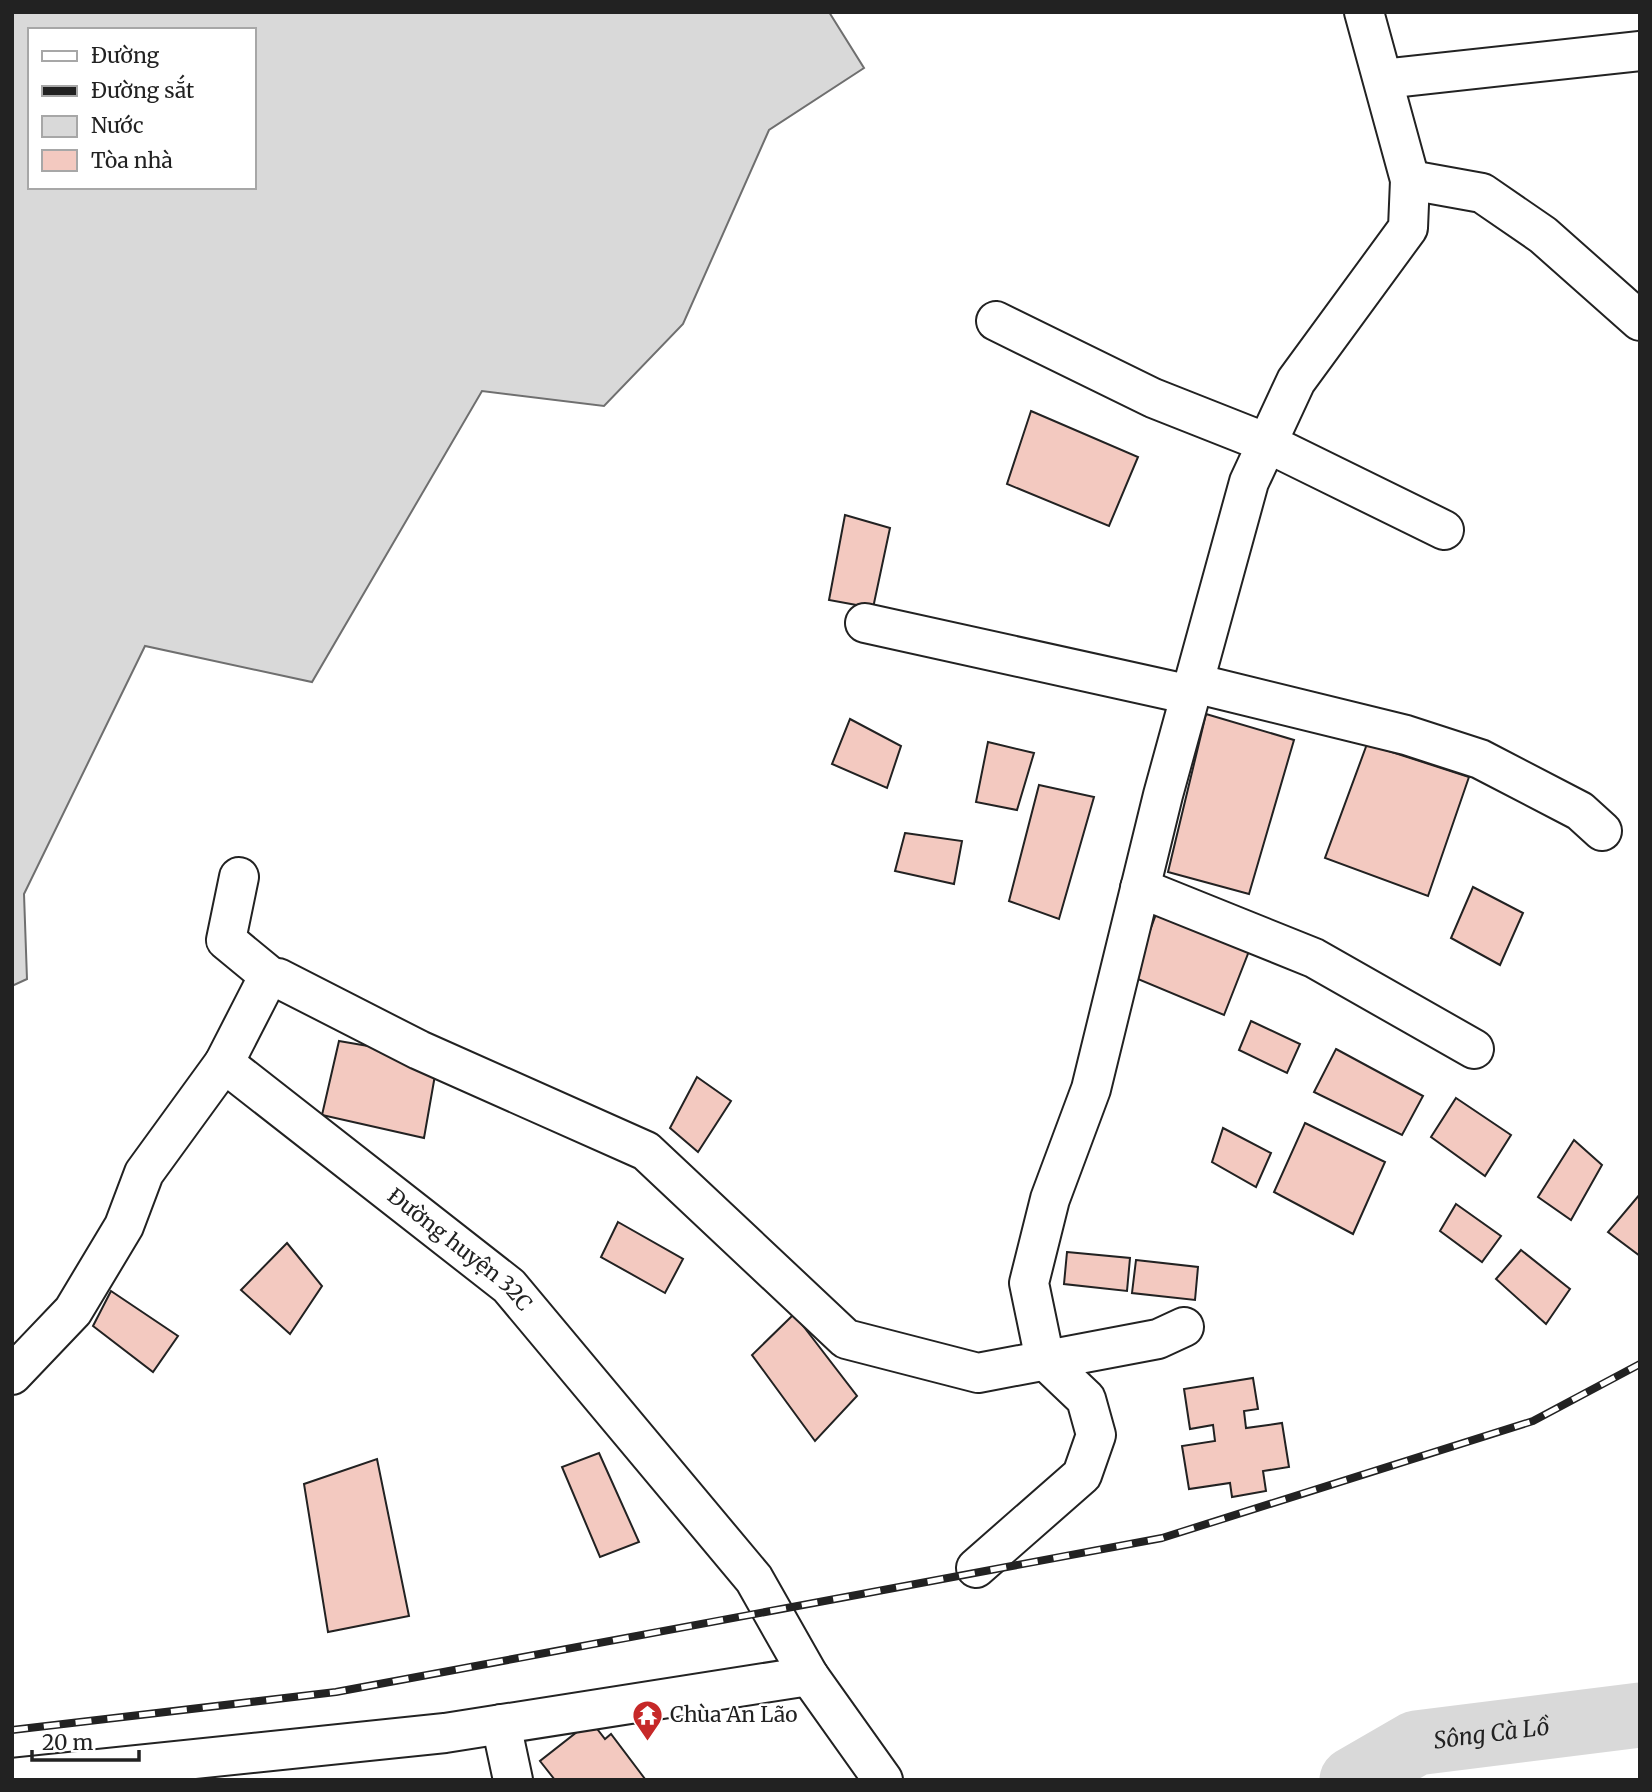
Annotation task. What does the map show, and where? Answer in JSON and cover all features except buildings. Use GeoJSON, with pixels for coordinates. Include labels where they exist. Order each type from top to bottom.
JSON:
{"type":"FeatureCollection","features":[{"type":"Feature","properties":{"kind":"street"},"geometry":{"type":"LineString","coordinates":[[976,1568],[1082,1475],[1096,1435],[1087,1399],[1045,1360],[1029,1283],[1050,1199],[1091,1089],[1140,888],[1249,482],[1296,381],[1408,228],[1410,180],[1364,12]]}},
{"type":"Feature","properties":{"kind":"street"},"geometry":{"type":"LineString","coordinates":[[1383,79],[1640,51]]}},
{"type":"Feature","properties":{"kind":"street"},"geometry":{"type":"LineString","coordinates":[[1410,180],[1482,193],[1542,235],[1640,321]]}},
{"type":"Feature","properties":{"kind":"street"},"geometry":{"type":"LineString","coordinates":[[996,321],[1153,398],[1267,443],[1444,530]]}},
{"type":"Feature","properties":{"kind":"street"},"geometry":{"type":"LineString","coordinates":[[865,623],[1406,734],[1480,759],[1580,811],[1602,831]]}},
{"type":"Feature","properties":{"kind":"street"},"geometry":{"type":"LineString","coordinates":[[239,877],[226,940],[272,978]]}},
{"type":"Feature","properties":{"kind":"street"},"geometry":{"type":"LineString","coordinates":[[1140,888],[1314,958],[1474,1049]]}},
{"type":"Feature","properties":{"kind":"street"},"geometry":{"type":"LineString","coordinates":[[12,1375],[73,1311],[124,1226],[144,1173],[224,1063],[266,981],[272,978],[278,978],[419,1050],[646,1151],[846,1339],[978,1373],[1158,1339],[1184,1327]]}},
{"type":"Feature","properties":{"kind":"street","name":"Đường huyện 32C"},"geometry":{"type":"LineString","coordinates":[[224,1063],[509,1286],[754,1579],[809,1676],[883,1780]]}},
{"type":"Feature","properties":{"kind":"street"},"geometry":{"type":"LineString","coordinates":[[12,1778],[445,1733],[809,1676]]}},
{"type":"Feature","properties":{"kind":"street"},"geometry":{"type":"LineString","coordinates":[[501,1724],[513,1780]]}},
{"type":"Feature","properties":{"kind":"water"},"geometry":{"type":"Polygon","coordinates":[[[12,12],[829,12],[864,68],[769,130],[683,324],[604,406],[482,391],[312,682],[145,646],[24,894],[27,979],[12,986],[12,12]]]}},
{"type":"Feature","properties":{"kind":"waterway","name":"Sông Cà Lồ"},"geometry":{"type":"LineString","coordinates":[[1352,1780],[1416,1743],[1640,1715]]}},
{"type":"Feature","properties":{"kind":"railway"},"geometry":{"type":"LineString","coordinates":[[12,1730],[336,1692],[1162,1538],[1533,1421],[1640,1364]]}},
{"type":"Feature","properties":{"kind":"place","name":"Chùa An Lão"},"geometry":{"type":"Point","coordinates":[647,1742]}}]}
